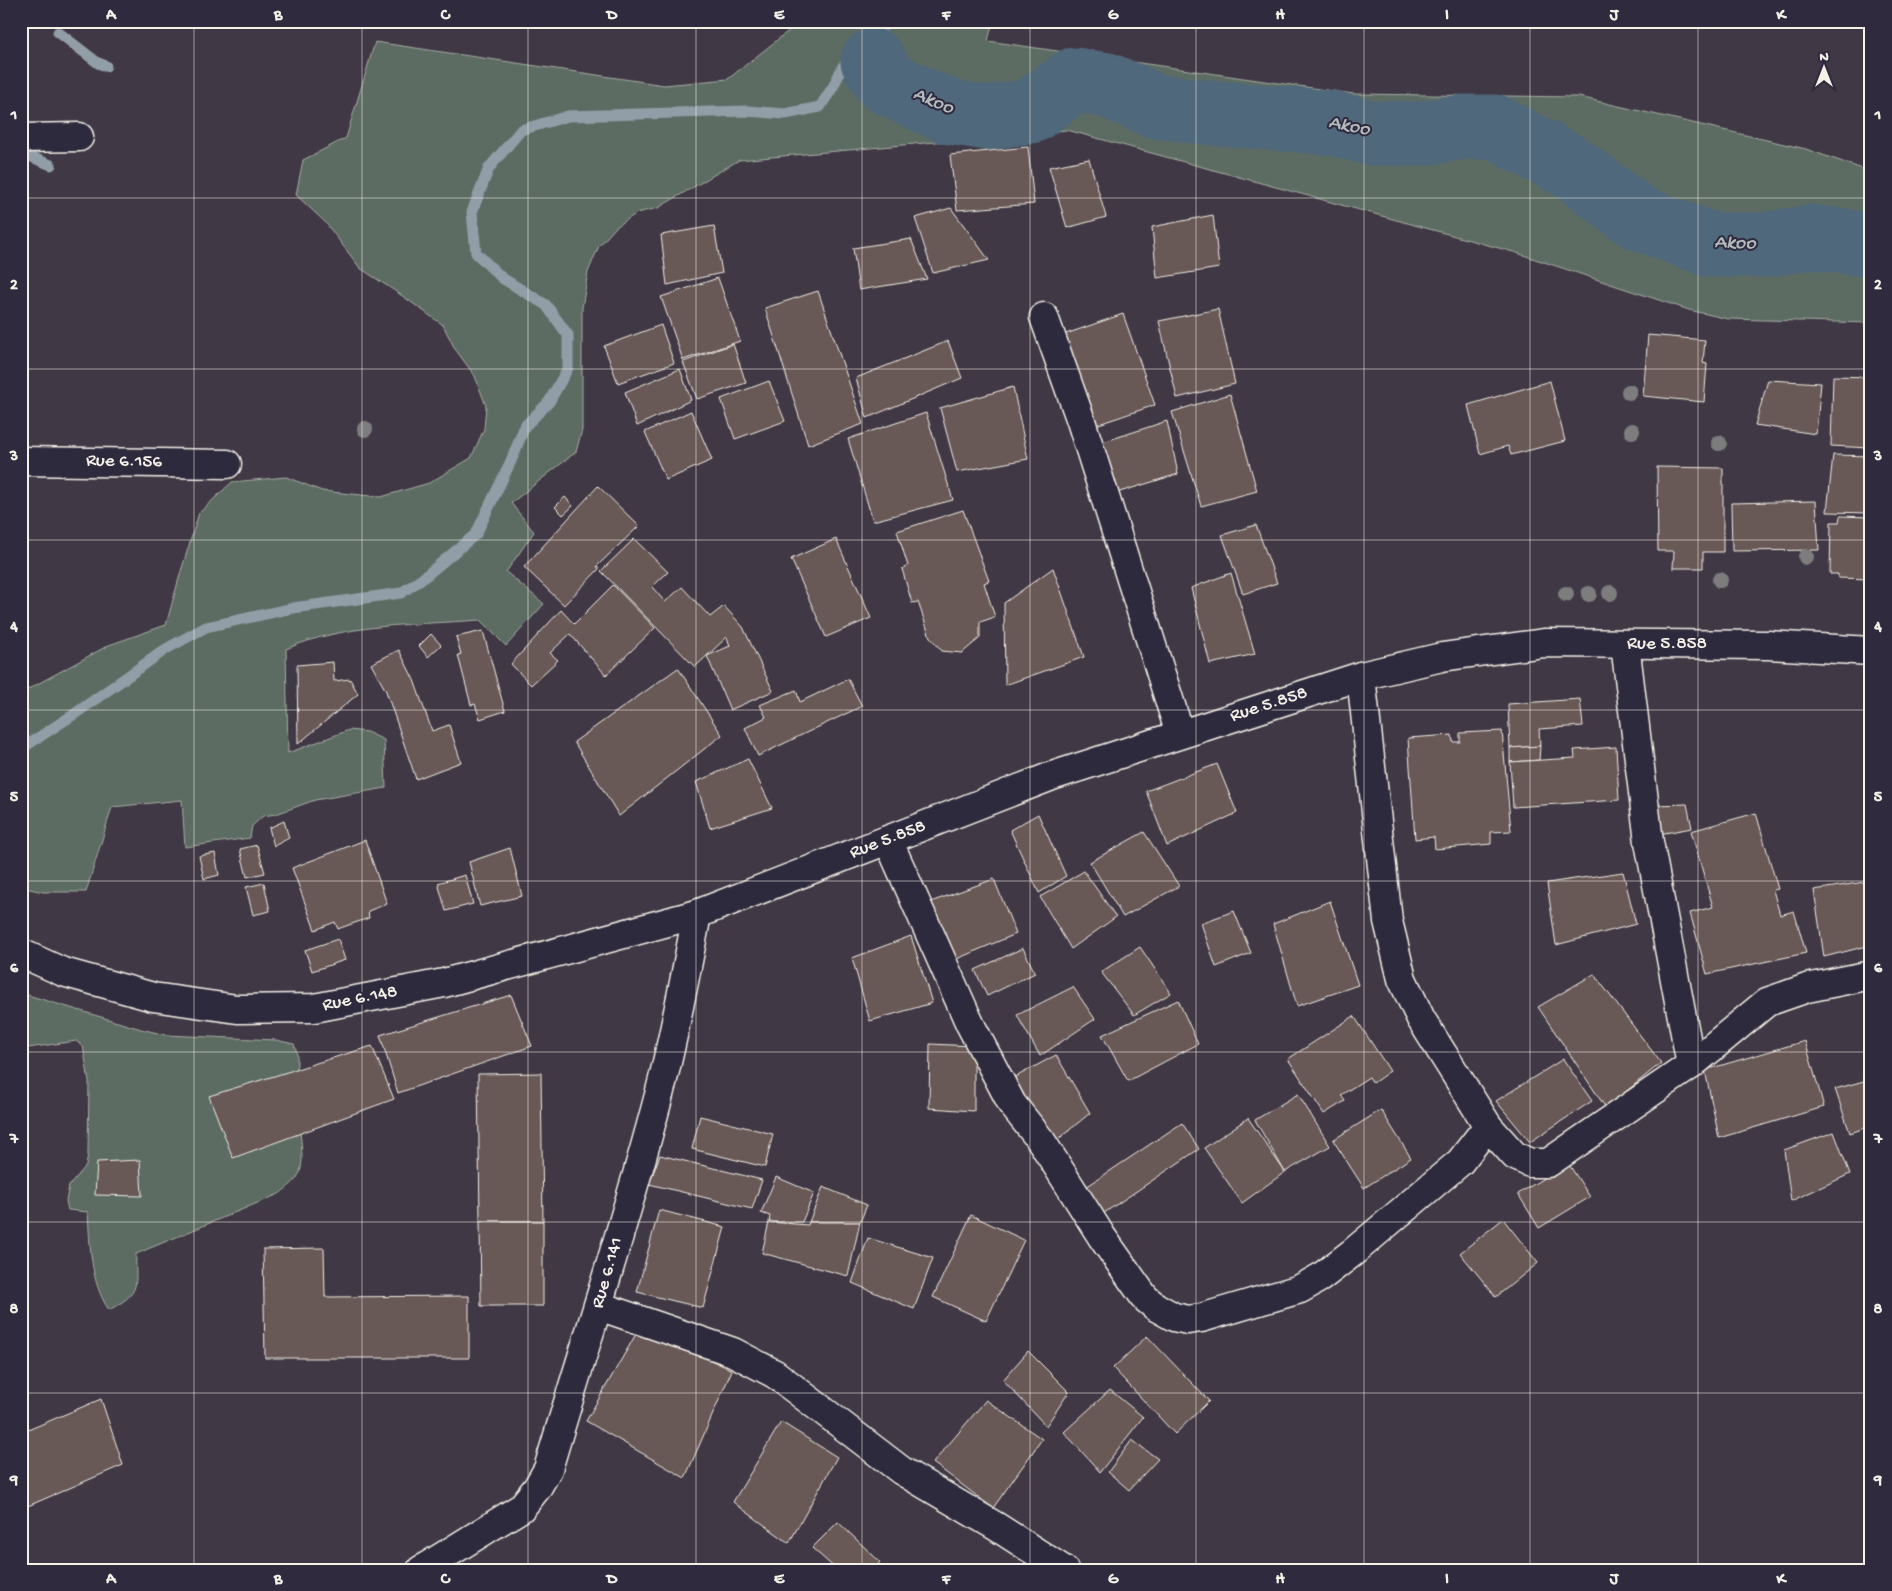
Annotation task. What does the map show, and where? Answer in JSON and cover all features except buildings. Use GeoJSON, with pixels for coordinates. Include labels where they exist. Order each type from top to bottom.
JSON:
{"type":"FeatureCollection","features":[{"type":"Feature","properties":{"kind":"street"},"geometry":{"type":"LineString","coordinates":[[21,138],[79,137]]}},
{"type":"Feature","properties":{"kind":"street"},"geometry":{"type":"LineString","coordinates":[[1044,317],[1081,421],[1180,734]]}},
{"type":"Feature","properties":{"kind":"street","name":"Rue 6.156"},"geometry":{"type":"LineString","coordinates":[[21,460],[227,464]]}},
{"type":"Feature","properties":{"kind":"street","name":"Rue 5.858"},"geometry":{"type":"LineString","coordinates":[[697,914],[1052,776],[1361,676],[1442,656],[1544,643],[1767,645],[1871,651]]}},
{"type":"Feature","properties":{"kind":"street"},"geometry":{"type":"LineString","coordinates":[[1625,644],[1648,842],[1691,1065]]}},
{"type":"Feature","properties":{"kind":"street"},"geometry":{"type":"LineString","coordinates":[[1361,676],[1388,922],[1402,979],[1421,1019],[1488,1126],[1515,1156],[1530,1163],[1548,1163],[1691,1065],[1767,1002],[1807,988],[1871,975]]}},
{"type":"Feature","properties":{"kind":"street"},"geometry":{"type":"LineString","coordinates":[[888,840],[970,1024],[1012,1104],[1042,1142],[1102,1237],[1145,1298],[1174,1317],[1188,1320],[1201,1318],[1300,1288],[1321,1277],[1460,1162],[1488,1126]]}},
{"type":"Feature","properties":{"kind":"street","name":"Rue 6.148"},"geometry":{"type":"LineString","coordinates":[[21,953],[63,972],[153,997],[237,1009],[314,1008],[444,983],[697,914]]}},
{"type":"Feature","properties":{"kind":"street","name":"Rue 6.141"},"geometry":{"type":"LineString","coordinates":[[421,1570],[521,1508],[537,1488],[548,1469],[599,1306],[660,1092],[677,1020],[697,914]]}},
{"type":"Feature","properties":{"kind":"street"},"geometry":{"type":"LineString","coordinates":[[599,1306],[733,1352],[775,1374],[902,1471],[997,1527],[1064,1570]]}},
{"type":"Feature","properties":{"kind":"green space"},"geometry":{"type":"Polygon","coordinates":[[[801,21],[993,21],[988,41],[1354,94],[1579,97],[1806,149],[1871,172],[1871,323],[1728,319],[1689,310],[1517,253],[1067,130],[739,160],[658,208],[637,213],[616,227],[599,246],[588,272],[582,308],[582,430],[576,452],[511,503],[534,532],[506,572],[544,604],[506,646],[480,620],[357,630],[309,640],[286,649],[288,753],[349,730],[367,732],[384,740],[386,788],[315,800],[276,814],[263,816],[252,826],[250,838],[185,847],[182,800],[112,807],[86,892],[43,892],[21,887],[21,693],[109,645],[166,625],[199,513],[232,482],[286,477],[322,491],[381,497],[429,483],[471,458],[484,429],[486,406],[475,376],[455,349],[443,325],[360,268],[325,222],[296,195],[303,160],[346,138],[375,42],[664,85],[728,79],[801,21]]]}},
{"type":"Feature","properties":{"kind":"green space"},"geometry":{"type":"Polygon","coordinates":[[[21,993],[166,1035],[276,1040],[294,1044],[297,1055],[295,1090],[302,1155],[302,1165],[296,1179],[279,1194],[136,1254],[136,1282],[132,1293],[120,1304],[109,1310],[98,1288],[92,1263],[88,1212],[68,1210],[66,1201],[69,1186],[86,1166],[88,1153],[89,1081],[83,1046],[76,1041],[21,1049],[21,993]]]}},
{"type":"Feature","properties":{"kind":"waterway"},"geometry":{"type":"LineString","coordinates":[[21,749],[76,713],[166,649],[206,627],[293,608],[401,593],[422,579],[476,534],[511,461],[525,426],[549,402],[568,368],[568,335],[546,305],[502,278],[476,253],[472,212],[489,168],[521,130],[568,116],[747,111],[785,114],[820,107],[833,87],[843,66],[859,61],[873,61],[876,32],[890,21]]}},
{"type":"Feature","properties":{"kind":"waterway"},"geometry":{"type":"LineString","coordinates":[[58,32],[98,63],[106,66]]}},
{"type":"Feature","properties":{"kind":"waterway","name":"Akoo"},"geometry":{"type":"LineString","coordinates":[[873,61],[885,81],[910,94],[949,112],[987,118],[1031,111],[1074,80],[1107,85],[1155,106],[1333,123],[1370,133],[1417,134],[1465,127],[1495,127],[1571,167],[1637,217],[1711,245],[1765,245],[1810,237],[1871,245]]}},
{"type":"Feature","properties":{"kind":"waterway"},"geometry":{"type":"LineString","coordinates":[[21,149],[29,156],[51,165]]}}]}
